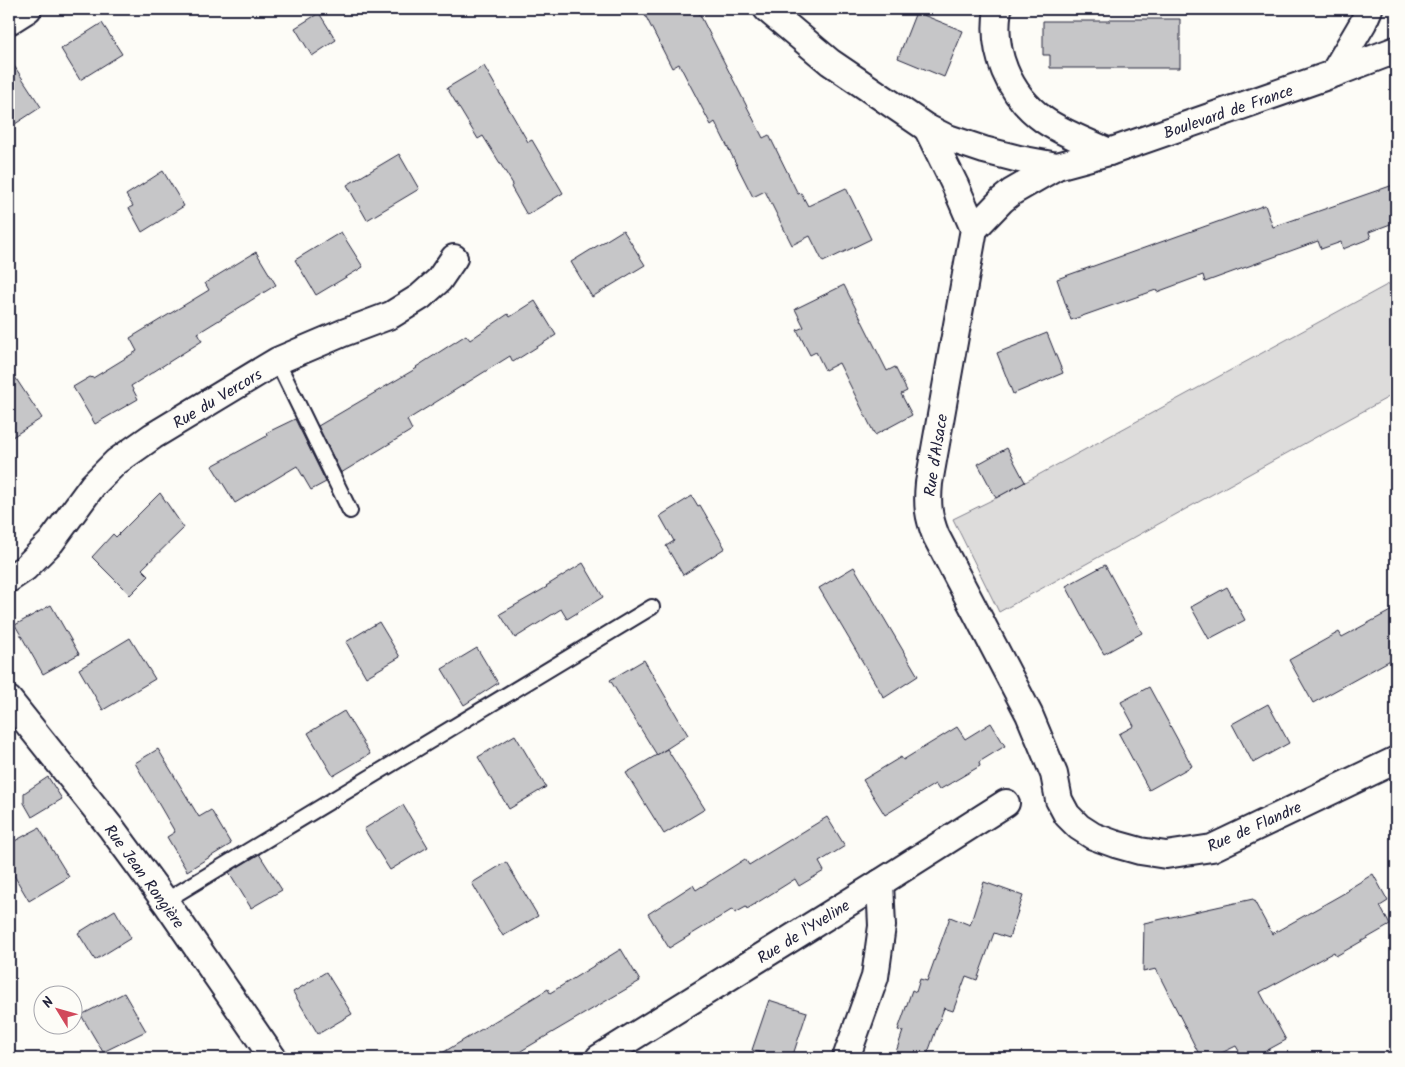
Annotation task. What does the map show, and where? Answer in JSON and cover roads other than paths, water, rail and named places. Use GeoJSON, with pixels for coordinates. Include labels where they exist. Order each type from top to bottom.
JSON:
{"type":"FeatureCollection","features":[{"type":"Feature","properties":{"kind":"street"},"geometry":{"type":"LineString","coordinates":[[9,21],[28,9]]}},
{"type":"Feature","properties":{"kind":"street","name":"Boulevard de France"},"geometry":{"type":"LineString","coordinates":[[767,9],[830,62],[927,128],[945,137],[984,150],[1057,166]]}},
{"type":"Feature","properties":{"kind":"street"},"geometry":{"type":"LineString","coordinates":[[998,9],[996,37],[999,54],[1005,71],[1020,98],[1032,110],[1056,127],[1109,152]]}},
{"type":"Feature","properties":{"kind":"street"},"geometry":{"type":"LineString","coordinates":[[1333,74],[1363,23],[1369,9]]}},
{"type":"Feature","properties":{"kind":"street","name":"Boulevard de France"},"geometry":{"type":"LineString","coordinates":[[974,229],[1012,192],[1057,166],[1109,152],[1333,74],[1396,50]]}},
{"type":"Feature","properties":{"kind":"street"},"geometry":{"type":"LineString","coordinates":[[927,128],[956,185],[974,229]]}},
{"type":"Feature","properties":{"kind":"street","name":"Rue d'Alsace"},"geometry":{"type":"LineString","coordinates":[[974,229],[928,483],[927,502],[929,518],[936,536],[1030,714],[1054,774]]}},
{"type":"Feature","properties":{"kind":"street","name":"Rue du Vercors"},"geometry":{"type":"LineString","coordinates":[[9,579],[25,568],[51,542],[93,485],[116,462],[152,436],[277,361],[343,333],[391,316],[420,297],[439,280],[454,258]]}},
{"type":"Feature","properties":{"kind":"street","name":"Rue Jean Rongière"},"geometry":{"type":"LineString","coordinates":[[9,700],[112,829],[165,901],[273,1058]]}},
{"type":"Feature","properties":{"kind":"street","name":"Rue de Flandre"},"geometry":{"type":"LineString","coordinates":[[1054,774],[1059,800],[1067,815],[1079,827],[1093,836],[1115,844],[1140,851],[1166,855],[1212,848],[1396,760]]}},
{"type":"Feature","properties":{"kind":"street","name":"Rue de l'Yveline"},"geometry":{"type":"LineString","coordinates":[[599,1058],[880,884],[1006,803]]}},
{"type":"Feature","properties":{"kind":"street"},"geometry":{"type":"LineString","coordinates":[[846,1058],[875,977],[882,926],[880,884]]}},
{"type":"Feature","properties":{"kind":"lane"},"geometry":{"type":"LineString","coordinates":[[277,361],[350,511]]}},
{"type":"Feature","properties":{"kind":"lane"},"geometry":{"type":"LineString","coordinates":[[165,901],[652,607]]}}]}
